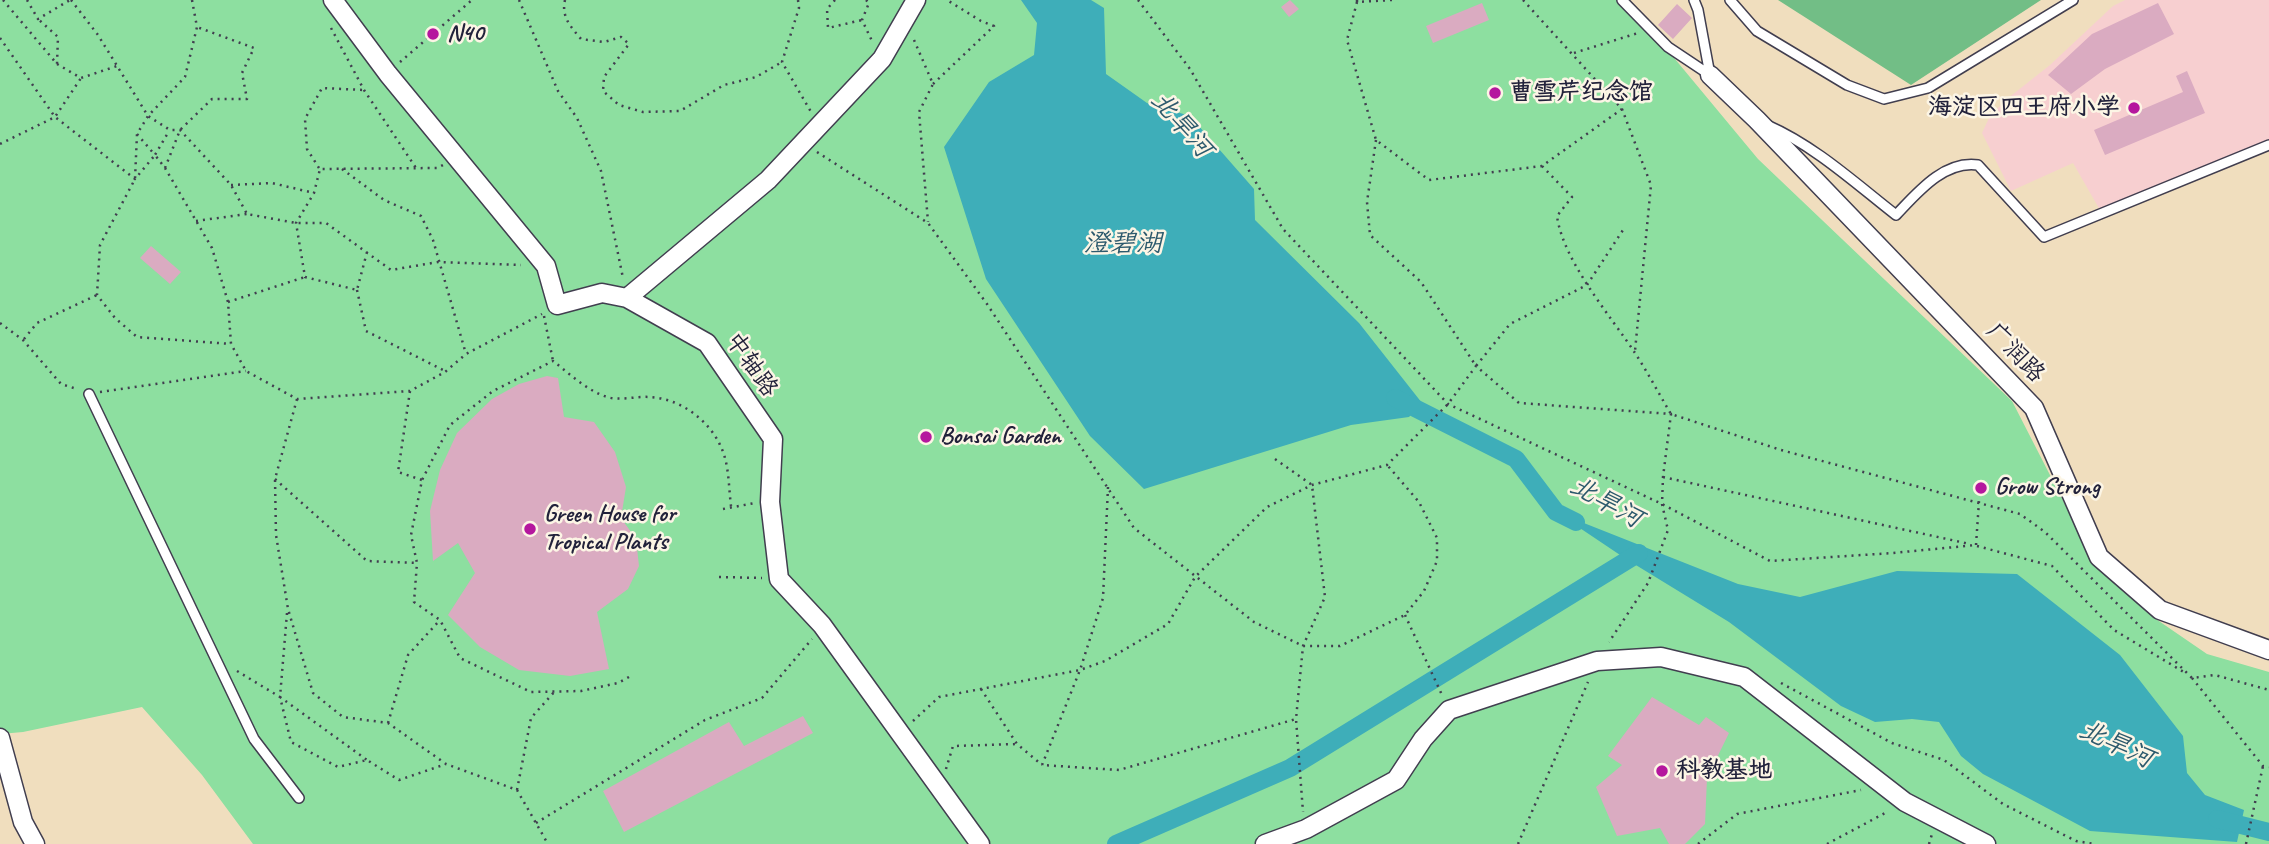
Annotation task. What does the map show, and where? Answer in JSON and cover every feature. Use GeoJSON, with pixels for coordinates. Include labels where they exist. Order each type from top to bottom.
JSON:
{"type":"FeatureCollection","features":[{"type":"Feature","properties":{"kind":"street","name":"中轴路"},"geometry":{"type":"LineString","coordinates":[[333,0],[388,74],[546,265],[557,305],[602,293],[627,298],[707,343],[773,439],[770,502],[779,579]]}},
{"type":"Feature","properties":{"kind":"street"},"geometry":{"type":"LineString","coordinates":[[627,298],[768,180],[882,60],[916,0]]}},
{"type":"Feature","properties":{"kind":"street","name":"广润路"},"geometry":{"type":"LineString","coordinates":[[1710,75],[1757,120],[2034,408],[2099,557],[2160,610],[2269,650]]}},
{"type":"Feature","properties":{"kind":"street"},"geometry":{"type":"LineString","coordinates":[[779,579],[823,626],[980,844]]}},
{"type":"Feature","properties":{"kind":"street"},"geometry":{"type":"LineString","coordinates":[[1265,844],[1306,829],[1396,780],[1423,739],[1448,710],[1597,661],[1661,657],[1744,677],[1905,802],[1986,844]]}},
{"type":"Feature","properties":{"kind":"street"},"geometry":{"type":"LineString","coordinates":[[0,738],[4,772],[23,822],[35,844]]}},
{"type":"Feature","properties":{"kind":"lane"},"geometry":{"type":"LineString","coordinates":[[1622,0],[1668,47],[1710,75]]}},
{"type":"Feature","properties":{"kind":"lane"},"geometry":{"type":"LineString","coordinates":[[1730,0],[1757,31],[1847,85],[1884,99],[1928,88],[2073,0]]}},
{"type":"Feature","properties":{"kind":"lane"},"geometry":{"type":"LineString","coordinates":[[1697,3],[1710,75]]}},
{"type":"Feature","properties":{"kind":"lane"},"geometry":{"type":"LineString","coordinates":[[1757,120],[1788,134],[1822,156],[1896,215],[1927,182],[1965,163],[1978,165],[2044,237],[2269,145]]}},
{"type":"Feature","properties":{"kind":"lane"},"geometry":{"type":"LineString","coordinates":[[89,394],[254,739],[299,798]]}},
{"type":"Feature","properties":{"kind":"path"},"geometry":{"type":"LineString","coordinates":[[3,0],[57,64],[82,78]]}},
{"type":"Feature","properties":{"kind":"path"},"geometry":{"type":"LineString","coordinates":[[27,0],[38,19],[58,37],[57,64]]}},
{"type":"Feature","properties":{"kind":"path"},"geometry":{"type":"LineString","coordinates":[[38,19],[71,0],[98,35],[148,116],[170,130],[180,130],[231,185],[247,214]]}},
{"type":"Feature","properties":{"kind":"path"},"geometry":{"type":"LineString","coordinates":[[135,178],[137,134],[148,116],[185,77],[197,27],[192,0]]}},
{"type":"Feature","properties":{"kind":"path"},"geometry":{"type":"LineString","coordinates":[[388,74],[472,0]]}},
{"type":"Feature","properties":{"kind":"path"},"geometry":{"type":"LineString","coordinates":[[519,0],[558,91],[577,118],[601,172],[627,298]]}},
{"type":"Feature","properties":{"kind":"path"},"geometry":{"type":"LineString","coordinates":[[565,0],[563,9],[567,23],[581,39],[604,42],[621,37],[629,44],[604,78],[603,91],[619,105],[643,112],[680,111],[724,85],[756,77],[782,62],[799,8],[798,0]]}},
{"type":"Feature","properties":{"kind":"path"},"geometry":{"type":"LineString","coordinates":[[835,0],[827,9],[828,28],[862,20]]}},
{"type":"Feature","properties":{"kind":"path"},"geometry":{"type":"LineString","coordinates":[[866,0],[869,3],[862,20],[882,60]]}},
{"type":"Feature","properties":{"kind":"path"},"geometry":{"type":"LineString","coordinates":[[928,223],[919,112],[933,84],[994,26],[981,22],[947,0]]}},
{"type":"Feature","properties":{"kind":"path"},"geometry":{"type":"LineString","coordinates":[[1138,0],[1190,69],[1283,229],[1448,404],[1662,503],[1770,561],[1893,554],[1976,545]]}},
{"type":"Feature","properties":{"kind":"path"},"geometry":{"type":"LineString","coordinates":[[1392,0],[1357,1],[1347,40],[1376,140],[1367,202],[1370,235],[1421,282],[1476,366],[1520,403],[1671,414],[1781,450],[2020,514],[2045,532],[2192,678],[2263,766],[2269,767]]}},
{"type":"Feature","properties":{"kind":"path"},"geometry":{"type":"LineString","coordinates":[[1524,0],[1622,109],[1651,185],[1635,353]]}},
{"type":"Feature","properties":{"kind":"path"},"geometry":{"type":"LineString","coordinates":[[905,22],[933,84]]}},
{"type":"Feature","properties":{"kind":"path"},"geometry":{"type":"LineString","coordinates":[[328,23],[363,90],[416,168]]}},
{"type":"Feature","properties":{"kind":"path"},"geometry":{"type":"LineString","coordinates":[[165,168],[180,130],[212,99],[247,99],[242,73],[254,48],[197,27]]}},
{"type":"Feature","properties":{"kind":"path"},"geometry":{"type":"LineString","coordinates":[[1574,53],[1649,29]]}},
{"type":"Feature","properties":{"kind":"path"},"geometry":{"type":"LineString","coordinates":[[0,38],[54,117],[135,178]]}},
{"type":"Feature","properties":{"kind":"path"},"geometry":{"type":"LineString","coordinates":[[782,62],[819,126]]}},
{"type":"Feature","properties":{"kind":"path"},"geometry":{"type":"LineString","coordinates":[[0,144],[54,117],[82,78],[117,66]]}},
{"type":"Feature","properties":{"kind":"path"},"geometry":{"type":"LineString","coordinates":[[305,277],[296,223],[314,193],[320,169],[307,149],[305,119],[322,88],[363,90]]}},
{"type":"Feature","properties":{"kind":"path"},"geometry":{"type":"LineString","coordinates":[[1376,140],[1429,180],[1542,166],[1622,109]]}},
{"type":"Feature","properties":{"kind":"path"},"geometry":{"type":"LineString","coordinates":[[170,130],[155,155],[135,178],[100,245],[97,295],[114,318],[137,337],[231,344]]}},
{"type":"Feature","properties":{"kind":"path"},"geometry":{"type":"LineString","coordinates":[[137,134],[165,168],[212,248],[228,302],[231,344],[246,371],[298,399],[410,391],[445,372],[466,354],[544,313],[553,361],[591,391],[610,398],[652,397],[693,412],[719,441],[725,459],[731,506]]}},
{"type":"Feature","properties":{"kind":"path"},"geometry":{"type":"LineString","coordinates":[[802,143],[928,223],[987,304],[1134,528],[1254,622],[1303,646],[1340,646],[1405,615],[1424,591],[1437,561],[1437,538],[1419,502],[1387,466]]}},
{"type":"Feature","properties":{"kind":"path"},"geometry":{"type":"LineString","coordinates":[[320,169],[437,168],[459,158]]}},
{"type":"Feature","properties":{"kind":"path"},"geometry":{"type":"LineString","coordinates":[[1518,844],[1597,661],[1648,583],[1668,530],[1662,503],[1671,414],[1635,353],[1587,285],[1559,230],[1558,216],[1572,197],[1542,166]]}},
{"type":"Feature","properties":{"kind":"path"},"geometry":{"type":"LineString","coordinates":[[341,169],[384,200],[421,216],[433,240],[466,354]]}},
{"type":"Feature","properties":{"kind":"path"},"geometry":{"type":"LineString","coordinates":[[231,185],[272,183],[314,193]]}},
{"type":"Feature","properties":{"kind":"path"},"geometry":{"type":"LineString","coordinates":[[196,221],[247,214],[296,223],[326,223],[391,270],[438,262],[546,265]]}},
{"type":"Feature","properties":{"kind":"path"},"geometry":{"type":"LineString","coordinates":[[900,733],[939,697],[1080,670],[1105,660],[1168,624],[1195,577],[1267,507],[1312,485],[1387,466],[1448,404],[1510,324],[1587,285],[1623,230]]}},
{"type":"Feature","properties":{"kind":"path"},"geometry":{"type":"LineString","coordinates":[[367,252],[358,290],[366,331],[445,372]]}},
{"type":"Feature","properties":{"kind":"path"},"geometry":{"type":"LineString","coordinates":[[228,302],[305,277],[358,290]]}},
{"type":"Feature","properties":{"kind":"path"},"geometry":{"type":"LineString","coordinates":[[23,340],[37,323],[97,295]]}},
{"type":"Feature","properties":{"kind":"path"},"geometry":{"type":"LineString","coordinates":[[0,323],[23,340],[61,384],[89,394],[246,371]]}},
{"type":"Feature","properties":{"kind":"path"},"geometry":{"type":"LineString","coordinates":[[553,361],[493,391],[450,425],[422,480],[411,535],[417,564],[414,602],[440,620],[460,659],[531,692],[581,691],[618,683],[629,677]]}},
{"type":"Feature","properties":{"kind":"path"},"geometry":{"type":"LineString","coordinates":[[410,391],[398,472],[422,480]]}},
{"type":"Feature","properties":{"kind":"path"},"geometry":{"type":"LineString","coordinates":[[298,399],[275,479],[275,536],[288,609],[313,693],[343,717],[388,723],[446,764],[517,790]]}},
{"type":"Feature","properties":{"kind":"path"},"geometry":{"type":"LineString","coordinates":[[1275,459],[1312,485],[1325,597],[1303,646],[1296,721],[1306,829]]}},
{"type":"Feature","properties":{"kind":"path"},"geometry":{"type":"LineString","coordinates":[[1663,477],[1976,545],[2052,566],[2114,630],[2192,678],[2215,675],[2269,690]]}},
{"type":"Feature","properties":{"kind":"path"},"geometry":{"type":"LineString","coordinates":[[275,479],[367,561],[417,564]]}},
{"type":"Feature","properties":{"kind":"path"},"geometry":{"type":"LineString","coordinates":[[1042,765],[1080,670],[1103,598],[1108,487]]}},
{"type":"Feature","properties":{"kind":"path"},"geometry":{"type":"LineString","coordinates":[[1976,545],[1979,501]]}},
{"type":"Feature","properties":{"kind":"path"},"geometry":{"type":"LineString","coordinates":[[723,509],[770,502]]}},
{"type":"Feature","properties":{"kind":"path"},"geometry":{"type":"LineString","coordinates":[[719,577],[779,579]]}},
{"type":"Feature","properties":{"kind":"path"},"geometry":{"type":"LineString","coordinates":[[288,609],[280,696],[291,742],[338,767],[367,760]]}},
{"type":"Feature","properties":{"kind":"path"},"geometry":{"type":"LineString","coordinates":[[1405,615],[1448,710]]}},
{"type":"Feature","properties":{"kind":"path"},"geometry":{"type":"LineString","coordinates":[[388,723],[408,655],[440,620]]}},
{"type":"Feature","properties":{"kind":"path"},"geometry":{"type":"LineString","coordinates":[[536,824],[705,720],[762,698],[823,626]]}},
{"type":"Feature","properties":{"kind":"path"},"geometry":{"type":"LineString","coordinates":[[216,659],[280,696],[367,760],[399,779],[446,764]]}},
{"type":"Feature","properties":{"kind":"path"},"geometry":{"type":"LineString","coordinates":[[1744,677],[1783,684],[1892,743],[1944,760],[2003,804],[2075,842],[2094,844]]}},
{"type":"Feature","properties":{"kind":"path"},"geometry":{"type":"LineString","coordinates":[[981,689],[1017,744],[1042,765],[1119,770],[1296,721]]}},
{"type":"Feature","properties":{"kind":"path"},"geometry":{"type":"LineString","coordinates":[[548,844],[517,790],[531,718],[555,691]]}},
{"type":"Feature","properties":{"kind":"path"},"geometry":{"type":"LineString","coordinates":[[940,788],[953,746],[1017,744]]}},
{"type":"Feature","properties":{"kind":"path"},"geometry":{"type":"LineString","coordinates":[[2246,844],[2263,766]]}},
{"type":"Feature","properties":{"kind":"path"},"geometry":{"type":"LineString","coordinates":[[1698,844],[1737,814],[1884,785]]}},
{"type":"Feature","properties":{"kind":"path"},"geometry":{"type":"LineString","coordinates":[[1827,844],[1905,802]]}},
{"type":"Feature","properties":{"kind":"shaded area","name":"海淀区四王府小学"},"geometry":{"type":"Polygon","coordinates":[[[2125,0],[2269,0],[2269,149],[2104,217],[2073,163],[2011,191],[1982,133],[1990,116],[2113,6],[2125,0]]]}},
{"type":"Feature","properties":{"kind":"green space"},"geometry":{"type":"Polygon","coordinates":[[[0,0],[1626,0],[1758,159],[2012,401],[2091,555],[2153,617],[2207,654],[2269,672],[2269,844],[253,844],[202,775],[142,707],[23,732],[0,734],[0,0]]]}},
{"type":"Feature","properties":{"kind":"green space"},"geometry":{"type":"Polygon","coordinates":[[[1778,0],[2041,0],[1911,85],[1778,0]]]}},
{"type":"Feature","properties":{"kind":"water","name":"澄碧湖"},"geometry":{"type":"Polygon","coordinates":[[[1021,0],[1091,0],[1104,8],[1106,74],[1147,103],[1190,116],[1254,189],[1255,220],[1359,323],[1422,403],[1409,417],[1351,425],[1144,489],[1090,436],[986,279],[944,147],[989,82],[1034,55],[1037,23],[1021,0]]]}},
{"type":"Feature","properties":{"kind":"water"},"geometry":{"type":"Polygon","coordinates":[[[1556,512],[1738,584],[1800,597],[1897,571],[2017,574],[2120,655],[2183,736],[2187,773],[2205,795],[2244,810],[2237,842],[2090,831],[1983,774],[1961,756],[1939,722],[1912,719],[1875,722],[1841,706],[1729,622],[1626,559],[1556,512]]]}},
{"type":"Feature","properties":{"kind":"building"},"geometry":{"type":"Polygon","coordinates":[[[1290,0],[1299,9],[1289,17],[1281,7],[1290,0]]]}},
{"type":"Feature","properties":{"kind":"building"},"geometry":{"type":"Polygon","coordinates":[[[1482,3],[1489,20],[1433,43],[1426,26],[1482,3]]]}},
{"type":"Feature","properties":{"kind":"building"},"geometry":{"type":"Polygon","coordinates":[[[2158,3],[2174,34],[2105,69],[2071,94],[2048,75],[2092,34],[2158,3]]]}},
{"type":"Feature","properties":{"kind":"building"},"geometry":{"type":"Polygon","coordinates":[[[1677,4],[1692,18],[1673,39],[1658,25],[1677,4]]]}},
{"type":"Feature","properties":{"kind":"building"},"geometry":{"type":"Polygon","coordinates":[[[2187,71],[2205,113],[2105,155],[2094,130],[2183,92],[2176,76],[2187,71]]]}},
{"type":"Feature","properties":{"kind":"building"},"geometry":{"type":"Polygon","coordinates":[[[151,246],[181,272],[170,284],[140,258],[151,246]]]}},
{"type":"Feature","properties":{"kind":"building","name":"Green House for Tropical Plants"},"geometry":{"type":"Polygon","coordinates":[[[547,376],[558,378],[564,417],[594,422],[615,452],[626,487],[621,518],[636,539],[639,566],[628,589],[597,612],[609,669],[570,676],[519,670],[480,647],[448,615],[475,573],[458,543],[433,561],[430,511],[440,470],[457,433],[492,399],[519,384],[547,376]]]}},
{"type":"Feature","properties":{"kind":"building","name":"科教基地"},"geometry":{"type":"Polygon","coordinates":[[[1652,697],[1699,725],[1706,717],[1729,733],[1707,778],[1705,824],[1685,844],[1669,844],[1660,828],[1617,836],[1596,787],[1622,765],[1608,756],[1652,697]]]}},
{"type":"Feature","properties":{"kind":"building"},"geometry":{"type":"Polygon","coordinates":[[[803,716],[813,733],[624,832],[603,791],[729,722],[744,746],[803,716]]]}},
{"type":"Feature","properties":{"kind":"waterway","name":"北旱河"},"geometry":{"type":"LineString","coordinates":[[1395,398],[1516,459],[1556,512],[1576,522]]}},
{"type":"Feature","properties":{"kind":"waterway"},"geometry":{"type":"LineString","coordinates":[[1116,844],[1290,768],[1639,553]]}},
{"type":"Feature","properties":{"kind":"waterway","name":"北旱河"},"geometry":{"type":"LineString","coordinates":[[2217,819],[2269,832]]}},
{"type":"Feature","properties":{"kind":"place","name":"N40"},"geometry":{"type":"Point","coordinates":[433,34]}},
{"type":"Feature","properties":{"kind":"place","name":"曹雪芹纪念馆"},"geometry":{"type":"Point","coordinates":[1495,93]}},
{"type":"Feature","properties":{"kind":"place","name":"海淀区四王府小学"},"geometry":{"type":"Point","coordinates":[2134,108]}},
{"type":"Feature","properties":{"kind":"place","name":"Bonsai Garden"},"geometry":{"type":"Point","coordinates":[926,437]}},
{"type":"Feature","properties":{"kind":"place","name":"Grow Strong"},"geometry":{"type":"Point","coordinates":[1981,488]}},
{"type":"Feature","properties":{"kind":"place","name":"Green House for Tropical Plants"},"geometry":{"type":"Point","coordinates":[530,529]}},
{"type":"Feature","properties":{"kind":"place","name":"科教基地"},"geometry":{"type":"Point","coordinates":[1662,771]}}]}
